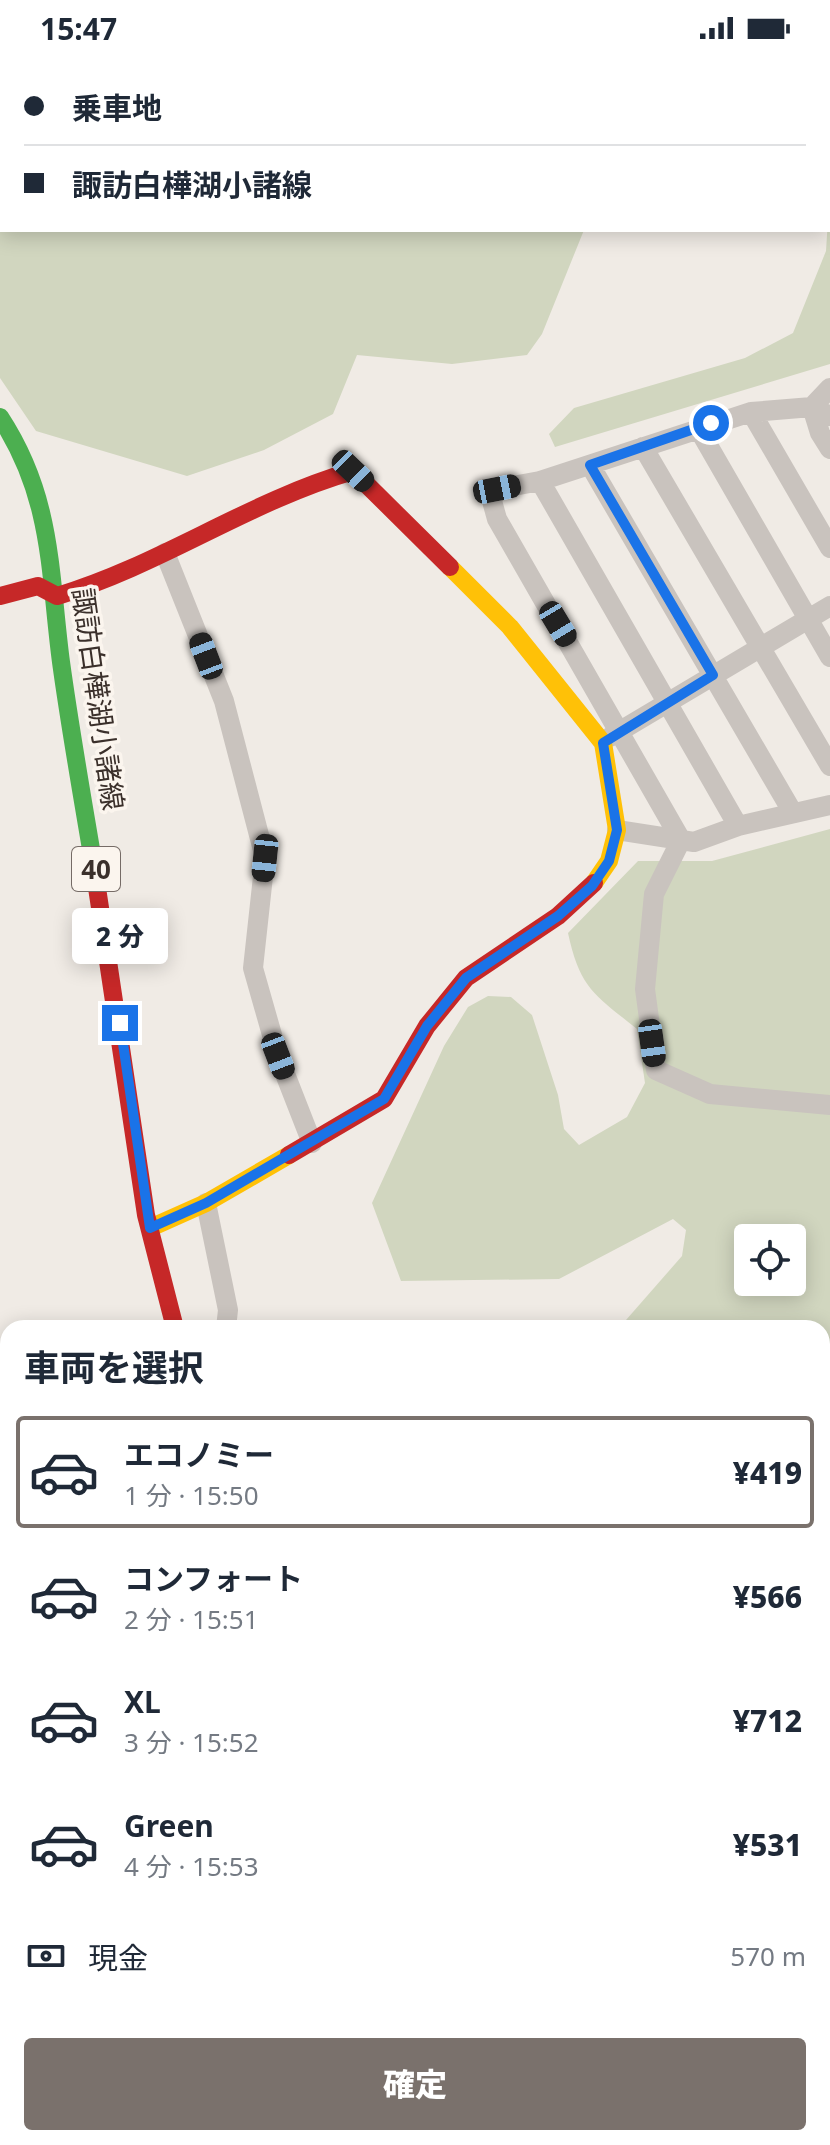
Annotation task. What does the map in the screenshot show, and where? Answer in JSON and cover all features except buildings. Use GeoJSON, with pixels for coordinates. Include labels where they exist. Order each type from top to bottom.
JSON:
{"type":"FeatureCollection","features":[{"type":"Feature","properties":{"kind":"street"},"geometry":{"type":"LineString","coordinates":[[830,388],[821,412],[820,433],[830,449]]}},
{"type":"Feature","properties":{"kind":"street"},"geometry":{"type":"LineString","coordinates":[[681,840],[497,519],[492,501],[497,489],[540,481],[751,412],[821,412]]}},
{"type":"Feature","properties":{"kind":"street"},"geometry":{"type":"LineString","coordinates":[[751,412],[830,548]]}},
{"type":"Feature","properties":{"kind":"street","name":"諏訪白樺湖小諸線"},"geometry":{"type":"LineString","coordinates":[[0,417],[12,433],[42,503],[57,596],[61,657],[107,936],[150,1228],[172,1320]]}},
{"type":"Feature","properties":{"kind":"street"},"geometry":{"type":"LineString","coordinates":[[698,428],[830,657]]}},
{"type":"Feature","properties":{"kind":"street"},"geometry":{"type":"LineString","coordinates":[[643,447],[830,766]]}},
{"type":"Feature","properties":{"kind":"street"},"geometry":{"type":"LineString","coordinates":[[590,465],[793,813]]}},
{"type":"Feature","properties":{"kind":"street"},"geometry":{"type":"LineString","coordinates":[[0,596],[38,586],[57,596],[92,588],[257,506],[353,471],[510,627],[603,743],[617,830],[609,861],[592,886],[558,916],[466,978],[427,1026],[384,1099],[206,1203],[150,1228]]}},
{"type":"Feature","properties":{"kind":"street"},"geometry":{"type":"LineString","coordinates":[[540,481],[738,826]]}},
{"type":"Feature","properties":{"kind":"street"},"geometry":{"type":"LineString","coordinates":[[165,553],[224,701],[265,858],[253,968],[278,1056],[312,1143]]}},
{"type":"Feature","properties":{"kind":"street"},"geometry":{"type":"LineString","coordinates":[[603,743],[830,606]]}},
{"type":"Feature","properties":{"kind":"street"},"geometry":{"type":"LineString","coordinates":[[617,830],[694,842],[738,826],[830,805]]}},
{"type":"Feature","properties":{"kind":"street"},"geometry":{"type":"LineString","coordinates":[[681,840],[654,894],[645,989],[656,1070],[710,1094],[830,1105]]}},
{"type":"Feature","properties":{"kind":"street"},"geometry":{"type":"LineString","coordinates":[[206,1203],[228,1310],[227,1320]]}},
{"type":"Feature","properties":{"kind":"green space"},"geometry":{"type":"Polygon","coordinates":[[[0,232],[583,232],[542,334],[527,355],[452,364],[357,355],[333,414],[264,450],[187,476],[36,431],[0,378],[0,232]]]}},
{"type":"Feature","properties":{"kind":"green space"},"geometry":{"type":"Polygon","coordinates":[[[827,232],[830,232],[830,364],[555,447],[549,434],[574,408],[745,358],[793,333],[826,251],[827,232]]]}},
{"type":"Feature","properties":{"kind":"green space"},"geometry":{"type":"Polygon","coordinates":[[[830,829],[830,1320],[626,1320],[682,1256],[686,1230],[673,1219],[559,1279],[401,1281],[372,1203],[444,1046],[468,1007],[488,996],[511,997],[532,1015],[558,1095],[564,1129],[579,1145],[627,1117],[645,1083],[637,1029],[591,989],[578,967],[568,933],[638,861],[712,861],[830,829]]]}},
{"type":"Feature","properties":{"kind":"traffic: fast"},"geometry":{"type":"LineString","coordinates":[[0,417],[30,477],[46,535],[61,662],[93,861]]}},
{"type":"Feature","properties":{"kind":"traffic: slow"},"geometry":{"type":"LineString","coordinates":[[450,567],[510,627],[603,743],[617,830],[609,861],[594,883]]}},
{"type":"Feature","properties":{"kind":"traffic: slow"},"geometry":{"type":"LineString","coordinates":[[150,1228],[206,1203],[289,1155]]}},
{"type":"Feature","properties":{"kind":"traffic: jam"},"geometry":{"type":"LineString","coordinates":[[0,596],[38,586],[57,596],[95,583],[278,499],[353,471],[450,567]]}},
{"type":"Feature","properties":{"kind":"traffic: jam"},"geometry":{"type":"LineString","coordinates":[[93,861],[146,1215],[173,1320]]}},
{"type":"Feature","properties":{"kind":"traffic: jam"},"geometry":{"type":"LineString","coordinates":[[289,1155],[384,1099],[427,1026],[466,978],[558,916],[594,883]]}},
{"type":"Feature","properties":{"kind":"route"},"geometry":{"type":"LineString","coordinates":[[120,1023],[150,1228],[206,1203],[384,1099],[427,1026],[466,978],[558,916],[592,886],[609,861],[617,830],[603,743],[713,675],[590,465],[711,423]]}}]}
